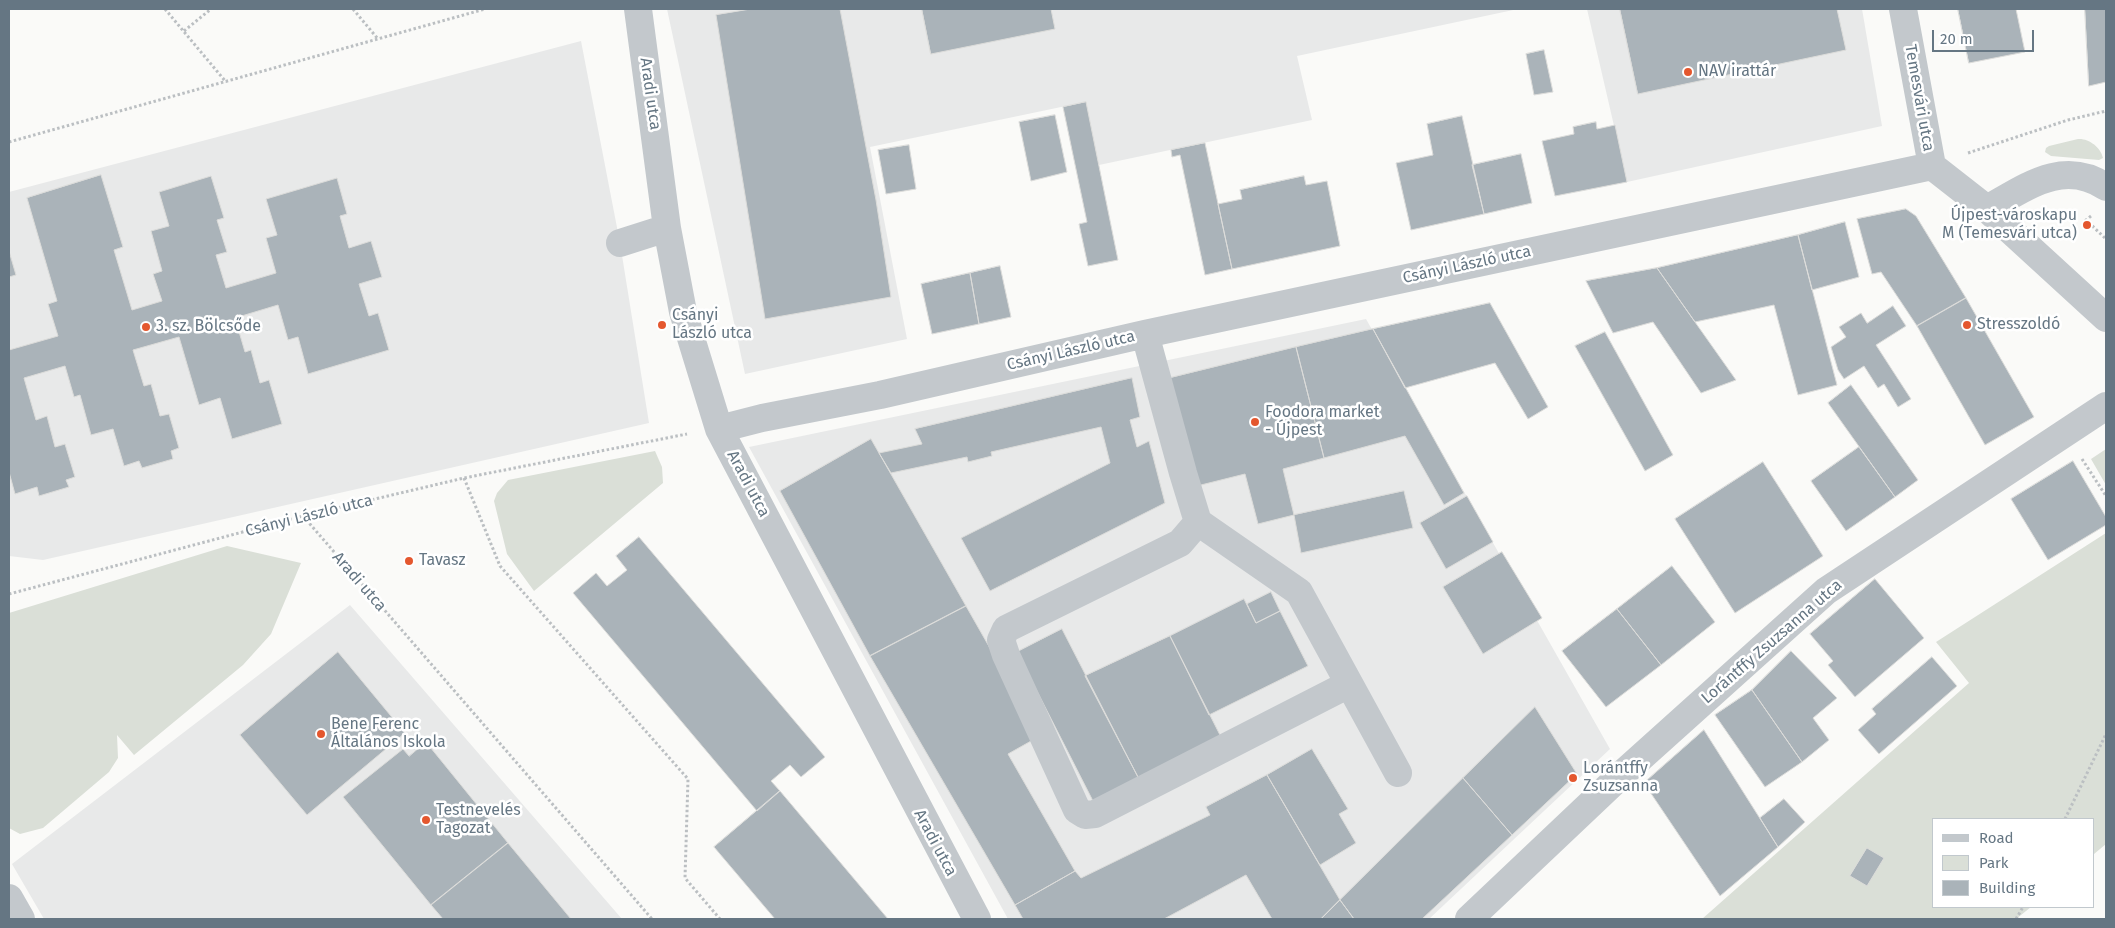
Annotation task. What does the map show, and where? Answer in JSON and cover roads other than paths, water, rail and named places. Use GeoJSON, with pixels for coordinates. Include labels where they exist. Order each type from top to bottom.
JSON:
{"type":"FeatureCollection","features":[{"type":"Feature","properties":{"kind":"street","name":"Aradi utca"},"geometry":{"type":"LineString","coordinates":[[638,9],[668,228],[684,312],[719,429],[976,919]]}},
{"type":"Feature","properties":{"kind":"street","name":"Temesvári utca"},"geometry":{"type":"LineString","coordinates":[[1903,9],[1932,166],[1987,209],[2106,318]]}},
{"type":"Feature","properties":{"kind":"street","name":"Csányi László utca"},"geometry":{"type":"LineString","coordinates":[[719,429],[762,418],[880,395],[1145,334],[1932,166]]}},
{"type":"Feature","properties":{"kind":"street"},"geometry":{"type":"LineString","coordinates":[[1987,209],[2042,180],[2059,175],[2092,180],[2106,188]]}},
{"type":"Feature","properties":{"kind":"street"},"geometry":{"type":"LineString","coordinates":[[620,243],[668,228]]}},
{"type":"Feature","properties":{"kind":"street"},"geometry":{"type":"LineString","coordinates":[[1145,334],[1198,522],[1299,592],[1398,773]]}},
{"type":"Feature","properties":{"kind":"street","name":"Lorántffy Zsuzsanna utca"},"geometry":{"type":"LineString","coordinates":[[1469,919],[1619,777],[1826,591],[2106,406]]}},
{"type":"Feature","properties":{"kind":"street"},"geometry":{"type":"LineString","coordinates":[[1198,522],[1180,543],[1006,629],[1001,640],[1006,655],[1077,810],[1085,815],[1095,814],[1349,684]]}},
{"type":"Feature","properties":{"kind":"street"},"geometry":{"type":"LineString","coordinates":[[9,898],[21,919]]}},
{"type":"Feature","properties":{"kind":"place","name":"NAV irattár"},"geometry":{"type":"Point","coordinates":[1688,72]}},
{"type":"Feature","properties":{"kind":"place","name":"Újpest-városkapu M (Temesvári utca)"},"geometry":{"type":"Point","coordinates":[2087,225]}},
{"type":"Feature","properties":{"kind":"place","name":"Csányi László utca"},"geometry":{"type":"Point","coordinates":[662,325]}},
{"type":"Feature","properties":{"kind":"place","name":"Stresszoldó"},"geometry":{"type":"Point","coordinates":[1967,325]}},
{"type":"Feature","properties":{"kind":"place","name":"3. sz. Bölcsőde"},"geometry":{"type":"Point","coordinates":[146,327]}},
{"type":"Feature","properties":{"kind":"place","name":"Foodora market - Újpest"},"geometry":{"type":"Point","coordinates":[1255,422]}},
{"type":"Feature","properties":{"kind":"place","name":"Tavasz"},"geometry":{"type":"Point","coordinates":[409,561]}},
{"type":"Feature","properties":{"kind":"place","name":"Bene Ferenc Általános Iskola"},"geometry":{"type":"Point","coordinates":[321,734]}},
{"type":"Feature","properties":{"kind":"place","name":"Lorántffy Zsuzsanna"},"geometry":{"type":"Point","coordinates":[1573,778]}},
{"type":"Feature","properties":{"kind":"place","name":"Testnevelés Tagozat"},"geometry":{"type":"Point","coordinates":[426,820]}}]}
